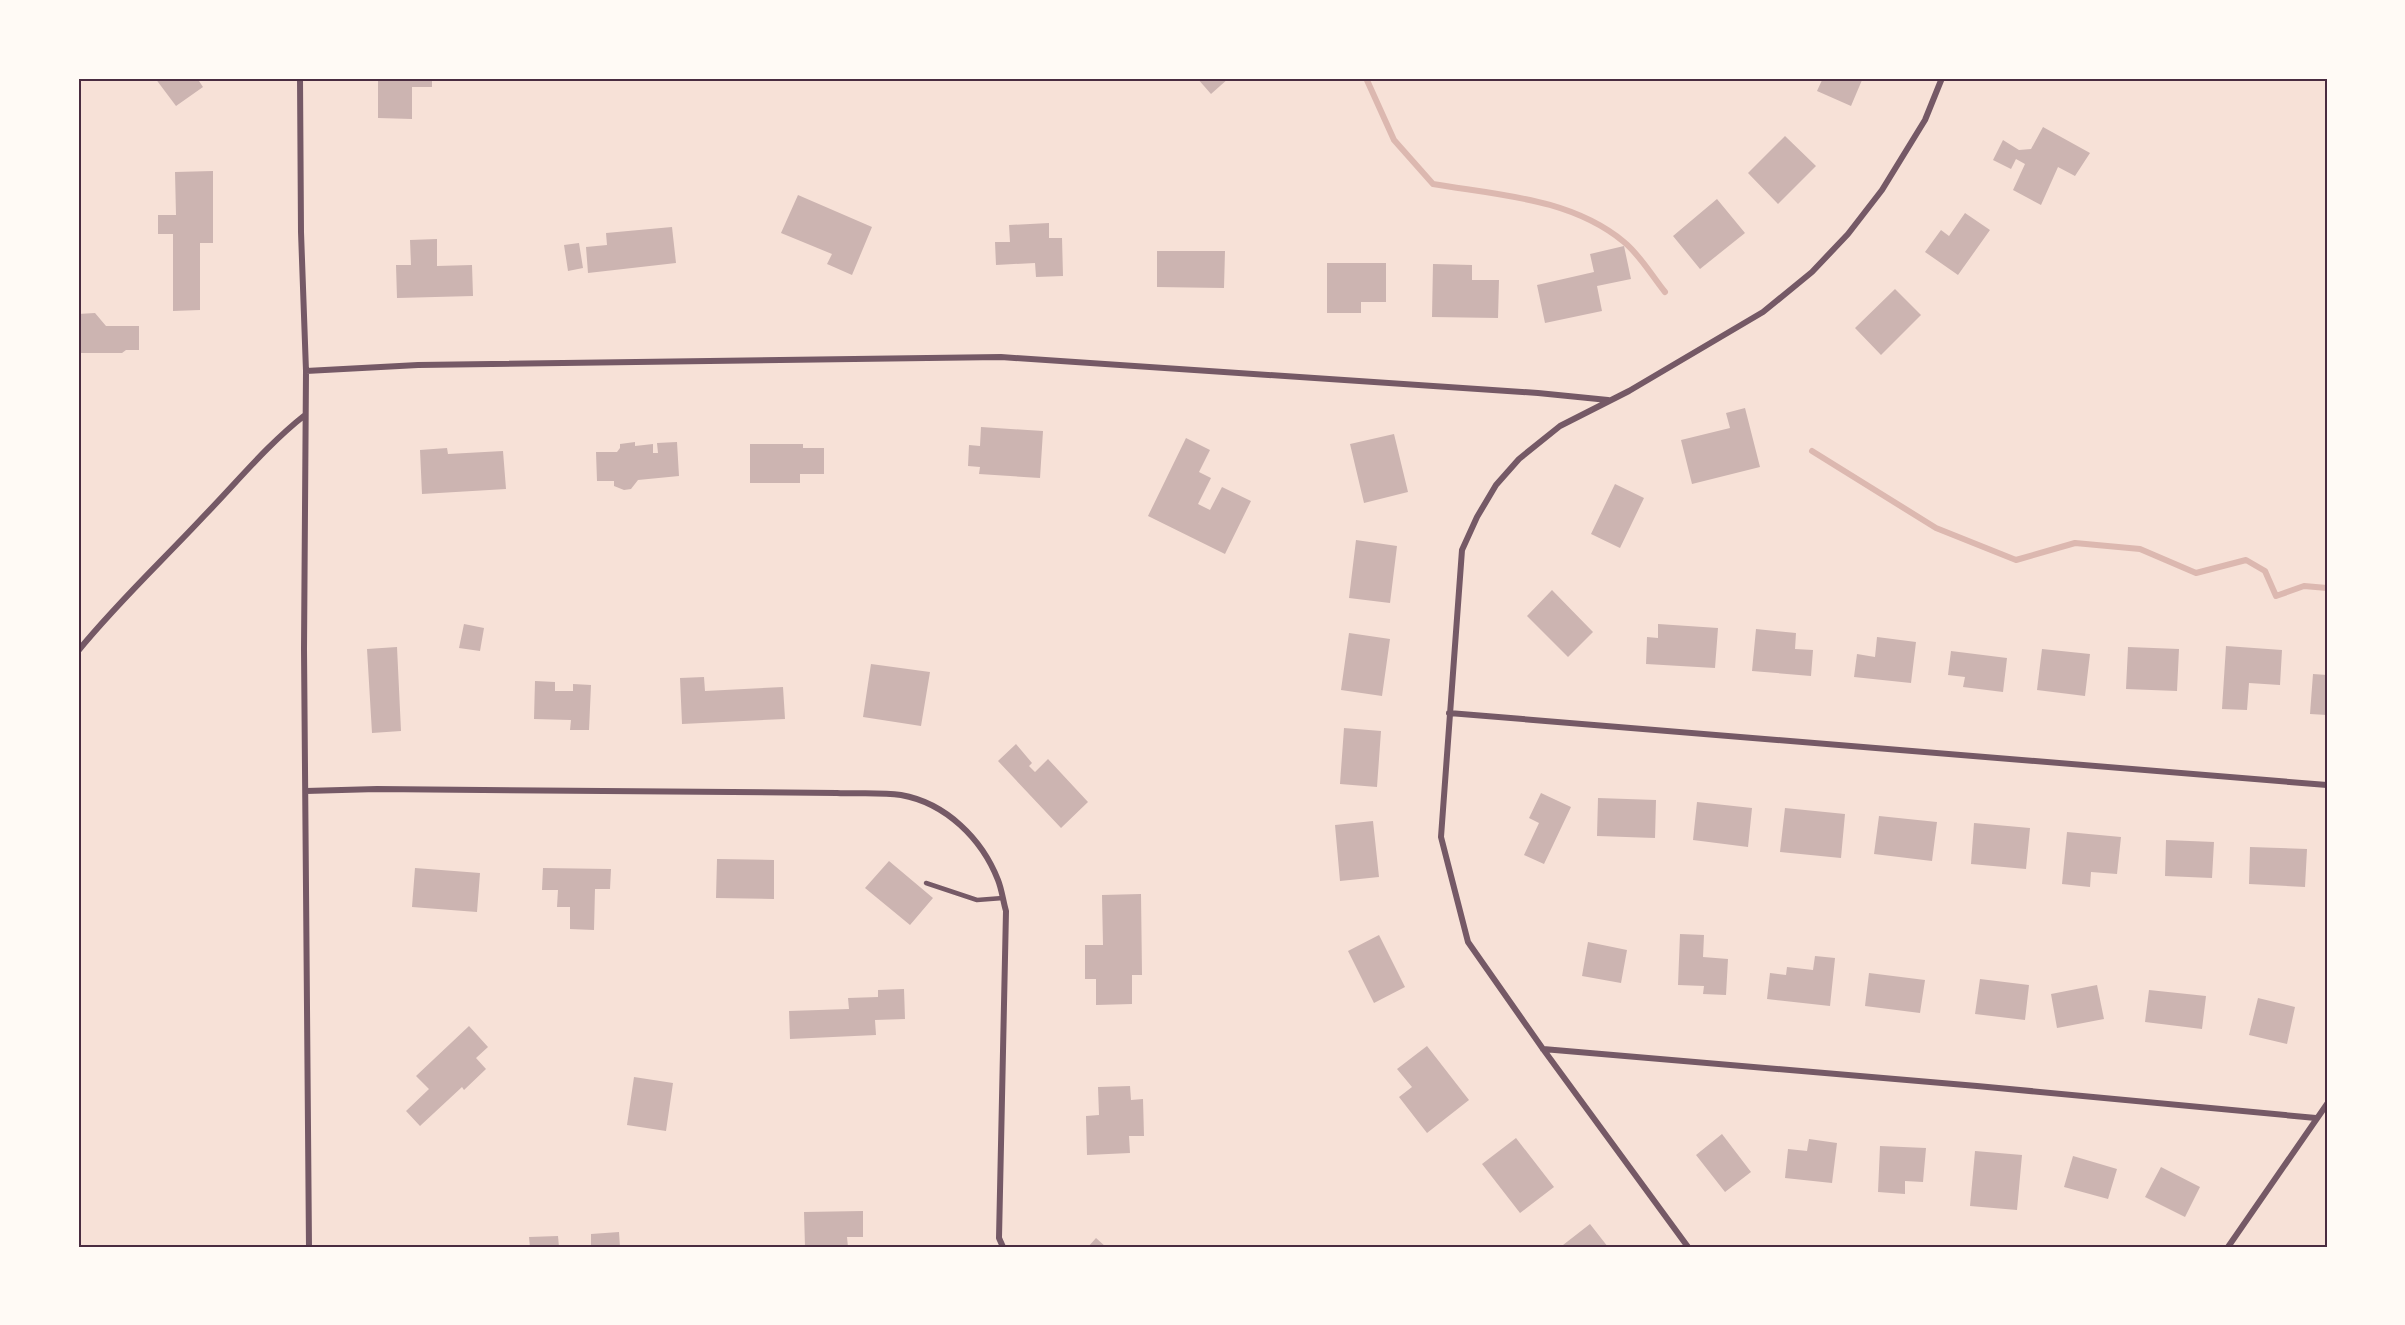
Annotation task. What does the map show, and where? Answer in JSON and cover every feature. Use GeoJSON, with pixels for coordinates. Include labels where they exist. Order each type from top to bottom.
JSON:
{"type":"FeatureCollection","features":[{"type":"Feature","properties":{"kind":"street"},"geometry":{"type":"LineString","coordinates":[[300,78],[301,232],[306,371],[309,1247]]}},
{"type":"Feature","properties":{"kind":"street"},"geometry":{"type":"LineString","coordinates":[[1688,1247],[1468,942],[1441,837],[1462,550],[1477,517],[1496,485],[1519,459],[1560,426],[1610,401],[1763,312],[1812,272],[1848,234],[1882,190],[1924,120],[1942,78]]}},
{"type":"Feature","properties":{"kind":"street"},"geometry":{"type":"LineString","coordinates":[[306,371],[418,365],[1000,357],[1538,393],[1610,401]]}},
{"type":"Feature","properties":{"kind":"street"},"geometry":{"type":"LineString","coordinates":[[78,651],[98,626],[225,495],[262,452],[305,415]]}},
{"type":"Feature","properties":{"kind":"street"},"geometry":{"type":"LineString","coordinates":[[1449,713],[2327,785]]}},
{"type":"Feature","properties":{"kind":"street"},"geometry":{"type":"LineString","coordinates":[[306,791],[389,789],[902,795],[941,810],[970,834],[999,880],[1006,911],[999,1238],[1003,1247]]}},
{"type":"Feature","properties":{"kind":"street"},"geometry":{"type":"LineString","coordinates":[[1543,1049],[2316,1118]]}},
{"type":"Feature","properties":{"kind":"street"},"geometry":{"type":"LineString","coordinates":[[2228,1247],[2327,1104]]}},
{"type":"Feature","properties":{"kind":"lane"},"geometry":{"type":"LineString","coordinates":[[926,883],[977,900],[1003,898]]}},
{"type":"Feature","properties":{"kind":"building"},"geometry":{"type":"Polygon","coordinates":[[[155,78],[197,78],[203,87],[176,106],[155,78]]]}},
{"type":"Feature","properties":{"kind":"building"},"geometry":{"type":"Polygon","coordinates":[[[378,78],[432,78],[432,87],[412,87],[412,119],[378,118],[378,78]]]}},
{"type":"Feature","properties":{"kind":"building"},"geometry":{"type":"Polygon","coordinates":[[[1197,78],[1229,78],[1211,94],[1197,78]]]}},
{"type":"Feature","properties":{"kind":"building"},"geometry":{"type":"Polygon","coordinates":[[[1823,78],[1862,80],[1851,106],[1817,91],[1823,78]]]}},
{"type":"Feature","properties":{"kind":"building"},"geometry":{"type":"Polygon","coordinates":[[[2043,127],[2090,153],[2075,176],[2058,167],[2041,205],[2013,190],[2025,164],[2016,159],[2011,169],[1993,160],[2003,140],[2019,150],[2031,149],[2043,127]]]}},
{"type":"Feature","properties":{"kind":"building"},"geometry":{"type":"Polygon","coordinates":[[[1785,136],[1816,166],[1778,204],[1748,173],[1785,136]]]}},
{"type":"Feature","properties":{"kind":"building"},"geometry":{"type":"Polygon","coordinates":[[[213,171],[213,243],[200,243],[200,310],[173,311],[173,234],[158,234],[158,215],[176,215],[175,172],[213,171]]]}},
{"type":"Feature","properties":{"kind":"building"},"geometry":{"type":"Polygon","coordinates":[[[798,195],[872,227],[852,275],[827,264],[832,254],[781,233],[798,195]]]}},
{"type":"Feature","properties":{"kind":"building"},"geometry":{"type":"Polygon","coordinates":[[[1717,199],[1745,233],[1700,269],[1673,236],[1717,199]]]}},
{"type":"Feature","properties":{"kind":"building"},"geometry":{"type":"Polygon","coordinates":[[[1965,213],[1990,230],[1958,275],[1925,252],[1941,230],[1949,236],[1965,213]]]}},
{"type":"Feature","properties":{"kind":"building"},"geometry":{"type":"Polygon","coordinates":[[[1049,223],[1049,238],[1062,238],[1063,276],[1036,277],[1035,263],[996,265],[995,242],[1010,242],[1009,225],[1049,223]]]}},
{"type":"Feature","properties":{"kind":"building"},"geometry":{"type":"Polygon","coordinates":[[[672,227],[676,263],[588,273],[586,247],[607,245],[606,233],[672,227]]]}},
{"type":"Feature","properties":{"kind":"building"},"geometry":{"type":"Polygon","coordinates":[[[437,239],[437,266],[472,265],[473,296],[397,298],[396,265],[411,265],[410,240],[437,239]]]}},
{"type":"Feature","properties":{"kind":"building"},"geometry":{"type":"Polygon","coordinates":[[[579,243],[583,268],[568,271],[564,245],[579,243]]]}},
{"type":"Feature","properties":{"kind":"building"},"geometry":{"type":"Polygon","coordinates":[[[1624,246],[1631,279],[1597,286],[1602,311],[1545,323],[1537,285],[1594,272],[1590,254],[1624,246]]]}},
{"type":"Feature","properties":{"kind":"building"},"geometry":{"type":"Polygon","coordinates":[[[1157,251],[1225,251],[1224,288],[1157,287],[1157,251]]]}},
{"type":"Feature","properties":{"kind":"building"},"geometry":{"type":"Polygon","coordinates":[[[1327,263],[1386,263],[1386,302],[1361,302],[1361,313],[1327,313],[1327,263]]]}},
{"type":"Feature","properties":{"kind":"building"},"geometry":{"type":"Polygon","coordinates":[[[1433,264],[1472,265],[1472,280],[1499,280],[1498,318],[1432,317],[1433,264]]]}},
{"type":"Feature","properties":{"kind":"building"},"geometry":{"type":"Polygon","coordinates":[[[1895,289],[1921,315],[1881,355],[1855,328],[1895,289]]]}},
{"type":"Feature","properties":{"kind":"building"},"geometry":{"type":"Polygon","coordinates":[[[95,313],[106,326],[139,326],[139,350],[126,350],[122,353],[78,353],[78,314],[95,313]]]}},
{"type":"Feature","properties":{"kind":"building"},"geometry":{"type":"Polygon","coordinates":[[[1745,408],[1760,467],[1692,484],[1681,440],[1730,428],[1726,413],[1745,408]]]}},
{"type":"Feature","properties":{"kind":"building"},"geometry":{"type":"Polygon","coordinates":[[[981,427],[1043,431],[1040,478],[979,474],[980,467],[968,466],[969,445],[980,446],[981,427]]]}},
{"type":"Feature","properties":{"kind":"building"},"geometry":{"type":"Polygon","coordinates":[[[1394,434],[1408,492],[1364,503],[1350,444],[1394,434]]]}},
{"type":"Feature","properties":{"kind":"building"},"geometry":{"type":"Polygon","coordinates":[[[1186,438],[1210,450],[1199,472],[1211,478],[1198,504],[1210,510],[1222,487],[1251,501],[1225,554],[1148,516],[1186,438]]]}},
{"type":"Feature","properties":{"kind":"building"},"geometry":{"type":"Polygon","coordinates":[[[635,442],[635,446],[653,444],[653,453],[658,453],[657,443],[677,442],[679,476],[638,480],[631,489],[624,490],[614,486],[614,481],[597,481],[596,452],[617,452],[620,444],[635,442]]]}},
{"type":"Feature","properties":{"kind":"building"},"geometry":{"type":"Polygon","coordinates":[[[750,444],[803,444],[803,448],[824,448],[824,474],[800,474],[800,483],[750,483],[750,444]]]}},
{"type":"Feature","properties":{"kind":"building"},"geometry":{"type":"Polygon","coordinates":[[[447,448],[448,454],[503,451],[506,489],[422,494],[420,450],[447,448]]]}},
{"type":"Feature","properties":{"kind":"building"},"geometry":{"type":"Polygon","coordinates":[[[1615,484],[1644,498],[1620,548],[1591,534],[1615,484]]]}},
{"type":"Feature","properties":{"kind":"building"},"geometry":{"type":"Polygon","coordinates":[[[1356,540],[1397,546],[1390,603],[1349,598],[1356,540]]]}},
{"type":"Feature","properties":{"kind":"building"},"geometry":{"type":"Polygon","coordinates":[[[1552,590],[1593,632],[1568,657],[1527,616],[1552,590]]]}},
{"type":"Feature","properties":{"kind":"building"},"geometry":{"type":"Polygon","coordinates":[[[464,624],[484,628],[480,651],[459,648],[464,624]]]}},
{"type":"Feature","properties":{"kind":"building"},"geometry":{"type":"Polygon","coordinates":[[[1658,624],[1718,628],[1715,668],[1646,664],[1647,637],[1658,638],[1658,624]]]}},
{"type":"Feature","properties":{"kind":"building"},"geometry":{"type":"Polygon","coordinates":[[[1756,629],[1796,633],[1795,649],[1813,650],[1811,676],[1752,671],[1756,629]]]}},
{"type":"Feature","properties":{"kind":"building"},"geometry":{"type":"Polygon","coordinates":[[[1349,633],[1390,639],[1382,696],[1341,690],[1349,633]]]}},
{"type":"Feature","properties":{"kind":"building"},"geometry":{"type":"Polygon","coordinates":[[[1877,637],[1916,642],[1911,683],[1854,677],[1857,654],[1875,657],[1877,637]]]}},
{"type":"Feature","properties":{"kind":"building"},"geometry":{"type":"Polygon","coordinates":[[[2226,646],[2282,650],[2280,685],[2249,683],[2247,710],[2222,709],[2226,646]]]}},
{"type":"Feature","properties":{"kind":"building"},"geometry":{"type":"Polygon","coordinates":[[[397,647],[401,731],[372,733],[367,649],[397,647]]]}},
{"type":"Feature","properties":{"kind":"building"},"geometry":{"type":"Polygon","coordinates":[[[2128,647],[2179,649],[2177,691],[2126,689],[2128,647]]]}},
{"type":"Feature","properties":{"kind":"building"},"geometry":{"type":"Polygon","coordinates":[[[2042,649],[2090,654],[2085,696],[2037,690],[2042,649]]]}},
{"type":"Feature","properties":{"kind":"building"},"geometry":{"type":"Polygon","coordinates":[[[1951,651],[2007,658],[2003,692],[1963,687],[1965,677],[1948,675],[1951,651]]]}},
{"type":"Feature","properties":{"kind":"building"},"geometry":{"type":"Polygon","coordinates":[[[871,664],[930,672],[921,726],[863,717],[871,664]]]}},
{"type":"Feature","properties":{"kind":"building"},"geometry":{"type":"Polygon","coordinates":[[[2313,674],[2327,675],[2327,715],[2310,714],[2313,674]]]}},
{"type":"Feature","properties":{"kind":"building"},"geometry":{"type":"Polygon","coordinates":[[[704,677],[705,691],[783,687],[785,719],[682,724],[680,678],[704,677]]]}},
{"type":"Feature","properties":{"kind":"building"},"geometry":{"type":"Polygon","coordinates":[[[535,681],[555,682],[555,691],[573,691],[573,684],[591,685],[589,730],[570,730],[571,720],[534,719],[535,681]]]}},
{"type":"Feature","properties":{"kind":"building"},"geometry":{"type":"Polygon","coordinates":[[[1344,728],[1381,731],[1377,787],[1340,784],[1344,728]]]}},
{"type":"Feature","properties":{"kind":"building"},"geometry":{"type":"Polygon","coordinates":[[[1016,744],[1032,763],[1029,766],[1035,772],[1048,759],[1088,802],[1061,828],[998,761],[1016,744]]]}},
{"type":"Feature","properties":{"kind":"building"},"geometry":{"type":"Polygon","coordinates":[[[1541,793],[1571,807],[1544,864],[1524,855],[1539,823],[1529,818],[1541,793]]]}},
{"type":"Feature","properties":{"kind":"building"},"geometry":{"type":"Polygon","coordinates":[[[1598,798],[1656,800],[1655,838],[1597,836],[1598,798]]]}},
{"type":"Feature","properties":{"kind":"building"},"geometry":{"type":"Polygon","coordinates":[[[1697,802],[1752,808],[1748,847],[1693,840],[1697,802]]]}},
{"type":"Feature","properties":{"kind":"building"},"geometry":{"type":"Polygon","coordinates":[[[1785,808],[1845,814],[1841,858],[1780,852],[1785,808]]]}},
{"type":"Feature","properties":{"kind":"building"},"geometry":{"type":"Polygon","coordinates":[[[1879,816],[1937,822],[1932,861],[1874,854],[1879,816]]]}},
{"type":"Feature","properties":{"kind":"building"},"geometry":{"type":"Polygon","coordinates":[[[1373,821],[1379,877],[1340,881],[1335,825],[1373,821]]]}},
{"type":"Feature","properties":{"kind":"building"},"geometry":{"type":"Polygon","coordinates":[[[1974,823],[2030,828],[2026,869],[1971,864],[1974,823]]]}},
{"type":"Feature","properties":{"kind":"building"},"geometry":{"type":"Polygon","coordinates":[[[2067,832],[2121,837],[2117,874],[2091,872],[2090,887],[2062,884],[2067,832]]]}},
{"type":"Feature","properties":{"kind":"building"},"geometry":{"type":"Polygon","coordinates":[[[2166,840],[2214,842],[2212,878],[2165,876],[2166,840]]]}},
{"type":"Feature","properties":{"kind":"building"},"geometry":{"type":"Polygon","coordinates":[[[2250,847],[2307,849],[2305,887],[2249,884],[2250,847]]]}},
{"type":"Feature","properties":{"kind":"building"},"geometry":{"type":"Polygon","coordinates":[[[717,859],[774,860],[774,899],[716,898],[717,859]]]}},
{"type":"Feature","properties":{"kind":"building"},"geometry":{"type":"Polygon","coordinates":[[[889,861],[933,898],[910,925],[865,888],[889,861]]]}},
{"type":"Feature","properties":{"kind":"building"},"geometry":{"type":"Polygon","coordinates":[[[415,868],[480,873],[477,912],[412,907],[415,868]]]}},
{"type":"Feature","properties":{"kind":"building"},"geometry":{"type":"Polygon","coordinates":[[[543,868],[611,869],[610,889],[595,889],[594,930],[570,929],[570,907],[557,907],[558,890],[542,890],[543,868]]]}},
{"type":"Feature","properties":{"kind":"building"},"geometry":{"type":"Polygon","coordinates":[[[1141,894],[1142,975],[1132,975],[1132,1004],[1096,1005],[1096,979],[1085,979],[1085,945],[1103,945],[1102,895],[1141,894]]]}},
{"type":"Feature","properties":{"kind":"building"},"geometry":{"type":"Polygon","coordinates":[[[1680,934],[1704,935],[1703,957],[1728,959],[1726,995],[1703,994],[1704,986],[1678,985],[1680,934]]]}},
{"type":"Feature","properties":{"kind":"building"},"geometry":{"type":"Polygon","coordinates":[[[1379,935],[1405,987],[1374,1003],[1348,951],[1379,935]]]}},
{"type":"Feature","properties":{"kind":"building"},"geometry":{"type":"Polygon","coordinates":[[[1588,942],[1627,950],[1621,983],[1582,976],[1588,942]]]}},
{"type":"Feature","properties":{"kind":"building"},"geometry":{"type":"Polygon","coordinates":[[[1815,956],[1835,958],[1830,1006],[1767,999],[1770,973],[1786,975],[1787,967],[1813,970],[1815,956]]]}},
{"type":"Feature","properties":{"kind":"building"},"geometry":{"type":"Polygon","coordinates":[[[1869,973],[1925,980],[1920,1013],[1865,1006],[1869,973]]]}},
{"type":"Feature","properties":{"kind":"building"},"geometry":{"type":"Polygon","coordinates":[[[1980,979],[2029,985],[2025,1020],[1975,1014],[1980,979]]]}},
{"type":"Feature","properties":{"kind":"building"},"geometry":{"type":"Polygon","coordinates":[[[2097,985],[2104,1019],[2057,1028],[2051,994],[2097,985]]]}},
{"type":"Feature","properties":{"kind":"building"},"geometry":{"type":"Polygon","coordinates":[[[904,989],[905,1019],[875,1020],[876,1035],[790,1039],[789,1011],[849,1009],[848,998],[878,997],[878,990],[904,989]]]}},
{"type":"Feature","properties":{"kind":"building"},"geometry":{"type":"Polygon","coordinates":[[[2149,990],[2206,996],[2202,1029],[2145,1022],[2149,990]]]}},
{"type":"Feature","properties":{"kind":"building"},"geometry":{"type":"Polygon","coordinates":[[[2258,998],[2295,1007],[2287,1044],[2249,1035],[2258,998]]]}},
{"type":"Feature","properties":{"kind":"building"},"geometry":{"type":"Polygon","coordinates":[[[469,1026],[488,1047],[476,1058],[486,1069],[464,1090],[462,1087],[420,1126],[406,1111],[429,1089],[416,1076],[469,1026]]]}},
{"type":"Feature","properties":{"kind":"building"},"geometry":{"type":"Polygon","coordinates":[[[1427,1046],[1469,1100],[1427,1133],[1399,1097],[1412,1087],[1397,1069],[1427,1046]]]}},
{"type":"Feature","properties":{"kind":"building"},"geometry":{"type":"Polygon","coordinates":[[[634,1077],[673,1083],[666,1131],[627,1125],[634,1077]]]}},
{"type":"Feature","properties":{"kind":"building"},"geometry":{"type":"Polygon","coordinates":[[[1130,1086],[1131,1100],[1143,1099],[1144,1136],[1129,1136],[1130,1153],[1087,1155],[1086,1116],[1099,1115],[1098,1087],[1130,1086]]]}},
{"type":"Feature","properties":{"kind":"building"},"geometry":{"type":"Polygon","coordinates":[[[1722,1134],[1751,1172],[1725,1192],[1696,1155],[1722,1134]]]}},
{"type":"Feature","properties":{"kind":"building"},"geometry":{"type":"Polygon","coordinates":[[[1516,1138],[1554,1187],[1520,1213],[1482,1164],[1516,1138]]]}},
{"type":"Feature","properties":{"kind":"building"},"geometry":{"type":"Polygon","coordinates":[[[1809,1139],[1837,1143],[1832,1183],[1785,1178],[1788,1149],[1807,1151],[1809,1139]]]}},
{"type":"Feature","properties":{"kind":"building"},"geometry":{"type":"Polygon","coordinates":[[[1880,1146],[1926,1148],[1923,1182],[1905,1181],[1905,1194],[1878,1192],[1880,1146]]]}},
{"type":"Feature","properties":{"kind":"building"},"geometry":{"type":"Polygon","coordinates":[[[1975,1151],[2022,1155],[2017,1210],[1970,1206],[1975,1151]]]}},
{"type":"Feature","properties":{"kind":"building"},"geometry":{"type":"Polygon","coordinates":[[[2073,1156],[2117,1169],[2108,1199],[2064,1187],[2073,1156]]]}},
{"type":"Feature","properties":{"kind":"building"},"geometry":{"type":"Polygon","coordinates":[[[2161,1167],[2200,1187],[2185,1217],[2145,1197],[2161,1167]]]}},
{"type":"Feature","properties":{"kind":"building"},"geometry":{"type":"Polygon","coordinates":[[[863,1211],[863,1237],[847,1237],[848,1247],[805,1247],[804,1212],[863,1211]]]}},
{"type":"Feature","properties":{"kind":"building"},"geometry":{"type":"Polygon","coordinates":[[[1590,1224],[1608,1247],[1565,1247],[1563,1245],[1590,1224]]]}},
{"type":"Feature","properties":{"kind":"building"},"geometry":{"type":"Polygon","coordinates":[[[619,1232],[620,1247],[591,1247],[591,1234],[619,1232]]]}},
{"type":"Feature","properties":{"kind":"building"},"geometry":{"type":"Polygon","coordinates":[[[558,1236],[559,1247],[530,1247],[529,1237],[558,1236]]]}},
{"type":"Feature","properties":{"kind":"building"},"geometry":{"type":"Polygon","coordinates":[[[1096,1238],[1106,1247],[1088,1247],[1096,1238]]]}},
{"type":"Feature","properties":{"kind":"waterway"},"geometry":{"type":"LineString","coordinates":[[1366,78],[1394,140],[1433,184],[1533,201],[1581,216],[1603,227],[1630,247],[1665,292]]}},
{"type":"Feature","properties":{"kind":"waterway"},"geometry":{"type":"LineString","coordinates":[[1812,451],[1936,528],[2016,560],[2075,543],[2140,549],[2196,573],[2246,560],[2265,571],[2276,596],[2304,586],[2327,588]]}}]}
